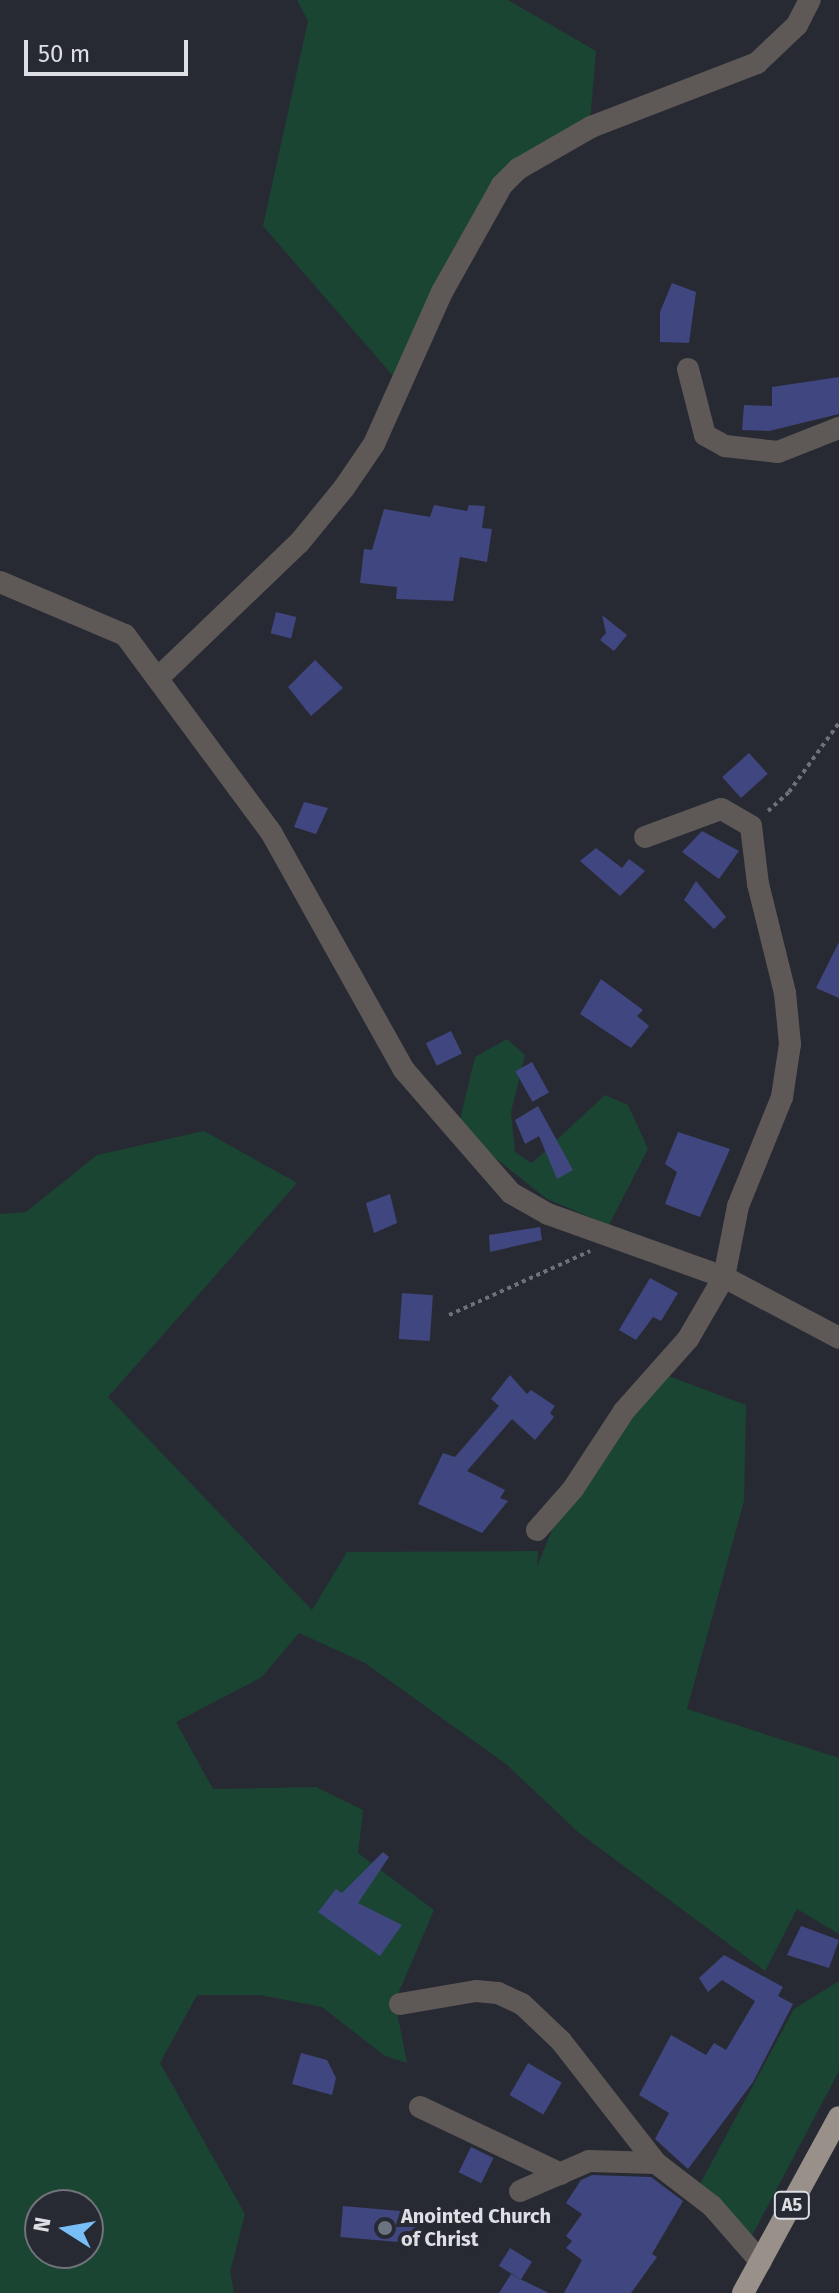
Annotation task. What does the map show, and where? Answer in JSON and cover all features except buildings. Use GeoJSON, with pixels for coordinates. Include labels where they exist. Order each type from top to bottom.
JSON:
{"type":"FeatureCollection","features":[{"type":"Feature","properties":{"kind":"highway","name":"A5"},"geometry":{"type":"LineString","coordinates":[[743,2293],[839,2117]]}},
{"type":"Feature","properties":{"kind":"street"},"geometry":{"type":"LineString","coordinates":[[158,678],[299,543],[344,488],[374,444],[442,292],[502,185],[518,169],[591,127],[757,63],[797,25],[810,0]]}},
{"type":"Feature","properties":{"kind":"street"},"geometry":{"type":"LineString","coordinates":[[688,369],[705,435],[725,446],[778,452],[839,428]]}},
{"type":"Feature","properties":{"kind":"street"},"geometry":{"type":"LineString","coordinates":[[0,582],[125,635],[272,834],[420,1091],[511,1193],[538,1209],[724,1277],[839,1338]]}},
{"type":"Feature","properties":{"kind":"street"},"geometry":{"type":"LineString","coordinates":[[537,1530],[573,1489],[624,1411],[688,1339],[724,1277],[738,1206],[782,1097],[790,1044],[780,957],[758,884],[751,826],[721,809],[645,837]]}},
{"type":"Feature","properties":{"kind":"street"},"geometry":{"type":"LineString","coordinates":[[400,2004],[476,1991],[498,1993],[522,2004],[561,2041],[656,2163],[712,2206],[761,2262]]}},
{"type":"Feature","properties":{"kind":"street"},"geometry":{"type":"LineString","coordinates":[[420,2107],[561,2174]]}},
{"type":"Feature","properties":{"kind":"street"},"geometry":{"type":"LineString","coordinates":[[520,2191],[611,2158],[656,2163]]}},
{"type":"Feature","properties":{"kind":"path"},"geometry":{"type":"LineString","coordinates":[[751,826],[789,792],[839,723]]}},
{"type":"Feature","properties":{"kind":"path"},"geometry":{"type":"LineString","coordinates":[[449,1315],[618,1238]]}},
{"type":"Feature","properties":{"kind":"green space"},"geometry":{"type":"Polygon","coordinates":[[[297,0],[508,0],[596,51],[590,122],[508,168],[394,377],[263,226],[308,21],[297,0]]]}},
{"type":"Feature","properties":{"kind":"green space"},"geometry":{"type":"Polygon","coordinates":[[[507,1039],[525,1055],[511,1112],[515,1152],[532,1163],[605,1095],[628,1105],[648,1149],[609,1225],[547,1199],[458,1128],[475,1057],[507,1039]]]}},
{"type":"Feature","properties":{"kind":"green space"},"geometry":{"type":"Polygon","coordinates":[[[204,1131],[297,1183],[108,1397],[312,1610],[347,1552],[538,1551],[537,1567],[562,1505],[663,1374],[746,1405],[744,1501],[687,1709],[839,1758],[839,1934],[797,1909],[765,1971],[578,1832],[506,1764],[365,1663],[299,1633],[262,1677],[176,1722],[213,1789],[316,1787],[363,1810],[358,1853],[434,1910],[395,2001],[407,2063],[385,2056],[322,2007],[260,1995],[197,1995],[160,2063],[245,2214],[230,2272],[234,2293],[0,2293],[0,1214],[26,1212],[97,1155],[204,1131]]]}},
{"type":"Feature","properties":{"kind":"green space"},"geometry":{"type":"Polygon","coordinates":[[[839,1981],[839,2071],[747,2245],[699,2186],[794,2009],[839,1981]]]}},
{"type":"Feature","properties":{"kind":"place","name":"Anointed Church of Christ"},"geometry":{"type":"Point","coordinates":[385,2228]}}]}
